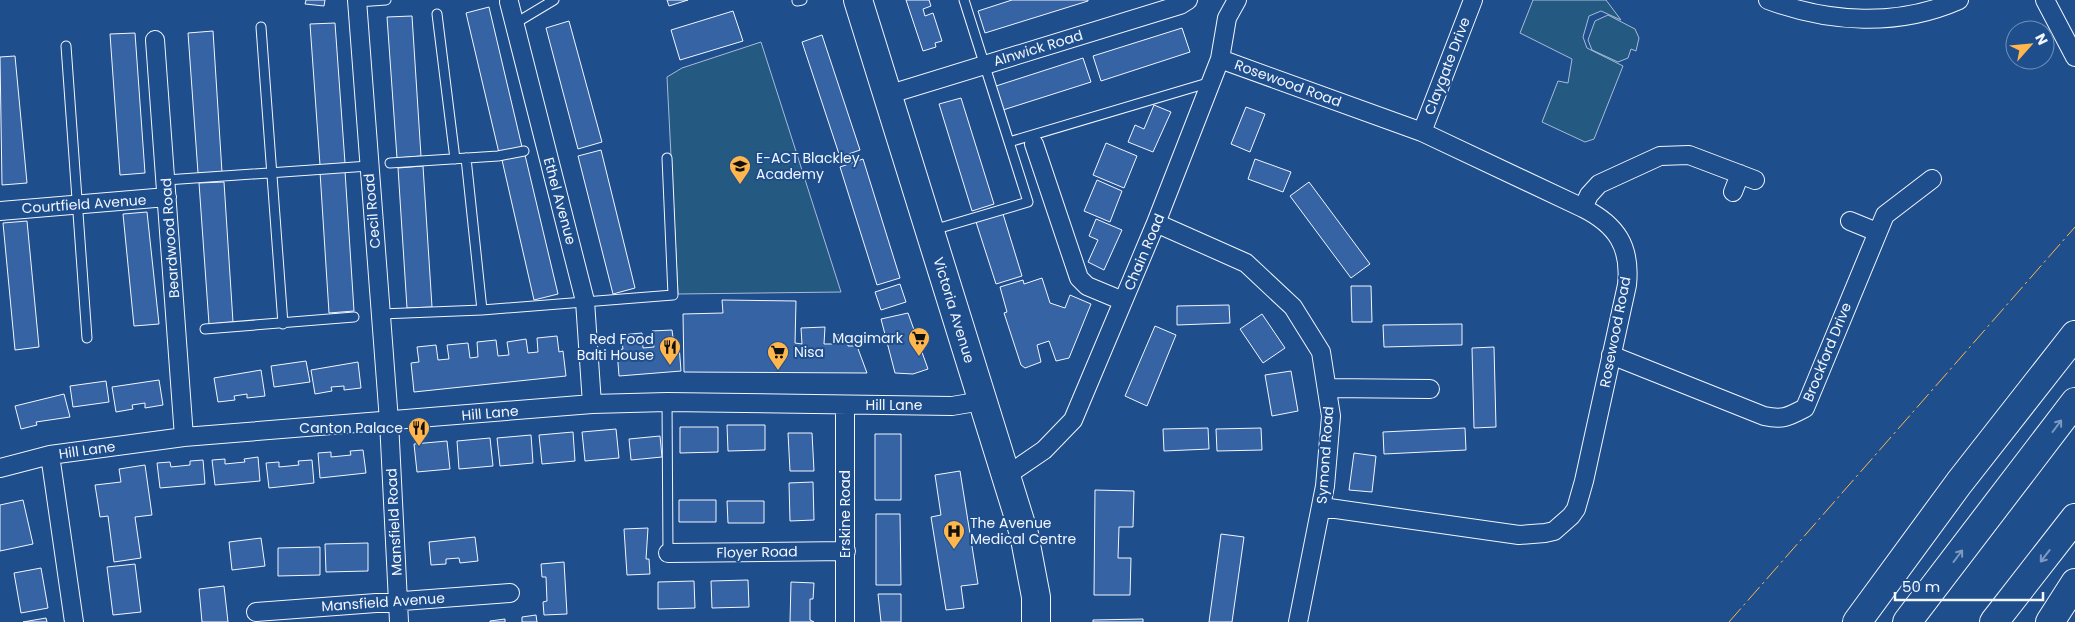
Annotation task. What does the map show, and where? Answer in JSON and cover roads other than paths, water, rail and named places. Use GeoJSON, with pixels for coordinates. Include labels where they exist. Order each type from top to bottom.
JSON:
{"type":"FeatureCollection","features":[{"type":"Feature","properties":{"kind":"main road","name":"Victoria Avenue"},"geometry":{"type":"LineString","coordinates":[[858,0],[1024,534],[1036,597],[1036,622]]}},
{"type":"Feature","properties":{"kind":"main road"},"geometry":{"type":"LineString","coordinates":[[1857,622],[1959,483],[2075,334]]}},
{"type":"Feature","properties":{"kind":"main road"},"geometry":{"type":"LineString","coordinates":[[1888,581],[2075,358]]}},
{"type":"Feature","properties":{"kind":"main road"},"geometry":{"type":"LineString","coordinates":[[1907,622],[2075,402]]}},
{"type":"Feature","properties":{"kind":"main road"},"geometry":{"type":"LineString","coordinates":[[1994,622],[2075,518]]}},
{"type":"Feature","properties":{"kind":"main road"},"geometry":{"type":"LineString","coordinates":[[2050,622],[2075,583]]}},
{"type":"Feature","properties":{"kind":"street","name":"Alnwick Road"},"geometry":{"type":"LineString","coordinates":[[887,94],[1180,5],[1188,0]]}},
{"type":"Feature","properties":{"kind":"street","name":"Claygate Drive"},"geometry":{"type":"LineString","coordinates":[[1422,132],[1473,0]]}},
{"type":"Feature","properties":{"kind":"street"},"geometry":{"type":"LineString","coordinates":[[1768,0],[1794,10],[1825,16],[1858,19],[1893,19],[1942,8],[1959,0]]}},
{"type":"Feature","properties":{"kind":"street"},"geometry":{"type":"LineString","coordinates":[[2045,0],[2075,58]]}},
{"type":"Feature","properties":{"kind":"street","name":"Cecil Road"},"geometry":{"type":"LineString","coordinates":[[357,1],[389,421]]}},
{"type":"Feature","properties":{"kind":"street","name":"Ethel Avenue"},"geometry":{"type":"LineString","coordinates":[[508,2],[585,302],[592,404]]}},
{"type":"Feature","properties":{"kind":"street","name":"Chain Road"},"geometry":{"type":"LineString","coordinates":[[1006,476],[1044,450],[1073,420],[1156,223],[1211,82],[1220,58],[1227,18],[1232,2]]}},
{"type":"Feature","properties":{"kind":"street","name":"Beardwood Road"},"geometry":{"type":"LineString","coordinates":[[155,40],[184,437]]}},
{"type":"Feature","properties":{"kind":"street","name":"Rosewood Road"},"geometry":{"type":"LineString","coordinates":[[1220,58],[1422,132],[1583,208],[1602,218],[1613,229],[1622,242],[1626,255],[1627,285],[1576,509],[1565,523],[1554,531],[1519,535],[1322,507]]}},
{"type":"Feature","properties":{"kind":"street"},"geometry":{"type":"LineString","coordinates":[[1034,144],[1079,278],[1087,286],[1123,301]]}},
{"type":"Feature","properties":{"kind":"street"},"geometry":{"type":"LineString","coordinates":[[1583,208],[1589,195],[1599,184],[1660,156],[1689,155],[1748,177],[1733,192]]}},
{"type":"Feature","properties":{"kind":"street","name":"Brockford Drive"},"geometry":{"type":"LineString","coordinates":[[1611,355],[1764,416],[1780,420],[1805,408],[1885,215],[1932,179]]}},
{"type":"Feature","properties":{"kind":"street","name":"Courtfield Avenue"},"geometry":{"type":"LineString","coordinates":[[0,210],[167,197]]}},
{"type":"Feature","properties":{"kind":"street"},"geometry":{"type":"LineString","coordinates":[[1850,221],[1877,232]]}},
{"type":"Feature","properties":{"kind":"street","name":"Symond Road"},"geometry":{"type":"LineString","coordinates":[[1156,223],[1246,263],[1293,307],[1321,352],[1331,416],[1322,507],[1298,622]]}},
{"type":"Feature","properties":{"kind":"street"},"geometry":{"type":"LineString","coordinates":[[1328,388],[1430,389]]}},
{"type":"Feature","properties":{"kind":"street","name":"Hill Lane"},"geometry":{"type":"LineString","coordinates":[[0,468],[50,456],[184,437],[592,404],[667,402],[952,406],[982,400]]}},
{"type":"Feature","properties":{"kind":"street","name":"Erskine Road"},"geometry":{"type":"LineString","coordinates":[[844,405],[845,622]]}},
{"type":"Feature","properties":{"kind":"street","name":"Mansfield Road"},"geometry":{"type":"LineString","coordinates":[[389,421],[399,622]]}},
{"type":"Feature","properties":{"kind":"street"},"geometry":{"type":"LineString","coordinates":[[50,456],[74,622]]}},
{"type":"Feature","properties":{"kind":"street","name":"Floyer Road"},"geometry":{"type":"LineString","coordinates":[[668,553],[846,551]]}},
{"type":"Feature","properties":{"kind":"street","name":"Mansfield Avenue"},"geometry":{"type":"LineString","coordinates":[[256,612],[510,593]]}},
{"type":"Feature","properties":{"kind":"lane"},"geometry":{"type":"LineString","coordinates":[[357,1],[386,0]]}},
{"type":"Feature","properties":{"kind":"lane"},"geometry":{"type":"LineString","coordinates":[[513,24],[554,0]]}},
{"type":"Feature","properties":{"kind":"lane"},"geometry":{"type":"LineString","coordinates":[[931,231],[1028,202],[964,0]]}},
{"type":"Feature","properties":{"kind":"lane"},"geometry":{"type":"LineString","coordinates":[[437,14],[455,159]]}},
{"type":"Feature","properties":{"kind":"lane"},"geometry":{"type":"LineString","coordinates":[[261,27],[283,324]]}},
{"type":"Feature","properties":{"kind":"lane"},"geometry":{"type":"LineString","coordinates":[[66,46],[79,204],[87,338]]}},
{"type":"Feature","properties":{"kind":"lane"},"geometry":{"type":"LineString","coordinates":[[1009,142],[1211,82]]}},
{"type":"Feature","properties":{"kind":"lane"},"geometry":{"type":"LineString","coordinates":[[390,163],[498,156],[524,151]]}},
{"type":"Feature","properties":{"kind":"lane"},"geometry":{"type":"LineString","coordinates":[[466,158],[482,310]]}},
{"type":"Feature","properties":{"kind":"lane"},"geometry":{"type":"LineString","coordinates":[[381,314],[482,310],[673,296],[667,158]]}},
{"type":"Feature","properties":{"kind":"lane"},"geometry":{"type":"LineString","coordinates":[[166,180],[369,166]]}},
{"type":"Feature","properties":{"kind":"lane"},"geometry":{"type":"LineString","coordinates":[[205,329],[354,317]]}},
{"type":"Feature","properties":{"kind":"lane"},"geometry":{"type":"LineString","coordinates":[[667,402],[668,553]]}},
{"type":"Feature","properties":{"kind":"place","name":"E-ACT Blackley Academy"},"geometry":{"type":"Point","coordinates":[740,185]}},
{"type":"Feature","properties":{"kind":"place","name":"Magimark"},"geometry":{"type":"Point","coordinates":[919,357]}},
{"type":"Feature","properties":{"kind":"place","name":"Red Food Balti House"},"geometry":{"type":"Point","coordinates":[670,366]}},
{"type":"Feature","properties":{"kind":"place","name":"Nisa"},"geometry":{"type":"Point","coordinates":[778,371]}},
{"type":"Feature","properties":{"kind":"place","name":"Canton Palace"},"geometry":{"type":"Point","coordinates":[419,447]}},
{"type":"Feature","properties":{"kind":"place","name":"The Avenue Medical Centre"},"geometry":{"type":"Point","coordinates":[954,550]}}]}
